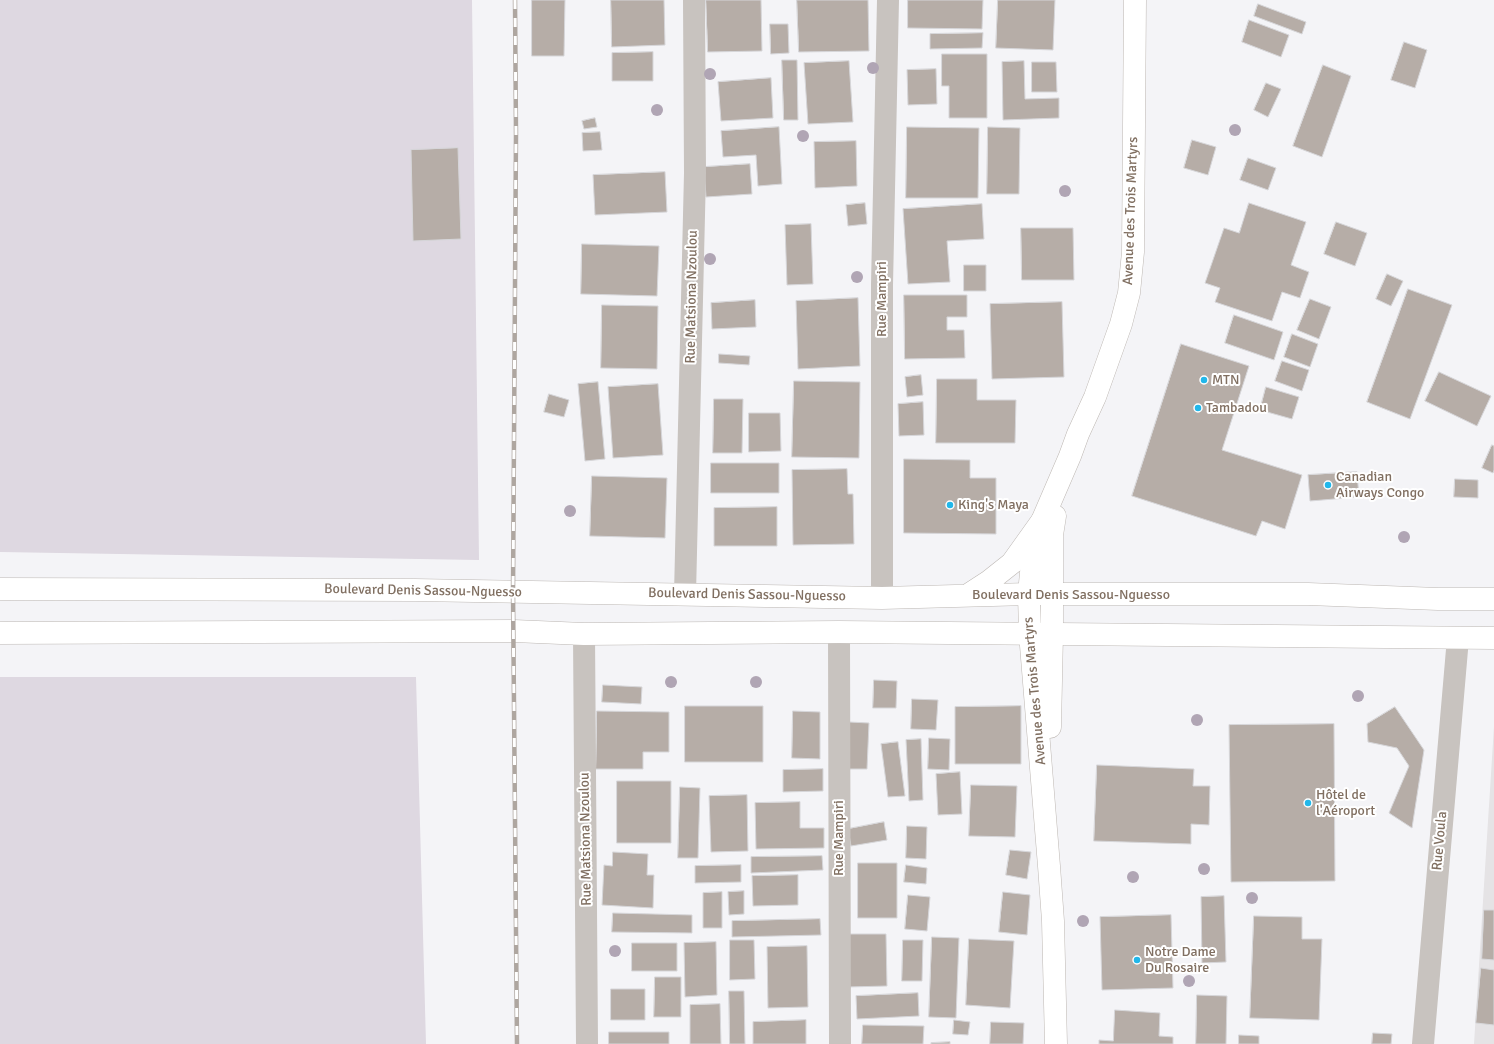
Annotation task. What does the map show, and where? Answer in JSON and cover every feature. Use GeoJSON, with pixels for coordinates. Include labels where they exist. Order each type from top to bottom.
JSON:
{"type":"FeatureCollection","features":[{"type":"Feature","properties":{"kind":"main road","name":"Avenue des Trois Martyrs"},"geometry":{"type":"LineString","coordinates":[[1056,1044],[1053,921],[1028,594],[1032,562],[1042,521],[1097,390],[1121,324],[1129,293],[1133,252],[1135,0]]}},
{"type":"Feature","properties":{"kind":"main road","name":"Avenue des Trois Martyrs"},"geometry":{"type":"LineString","coordinates":[[1047,832],[1052,634],[1052,535],[1059,482]]}},
{"type":"Feature","properties":{"kind":"main road"},"geometry":{"type":"LineString","coordinates":[[968,595],[988,582],[1012,563],[1042,521]]}},
{"type":"Feature","properties":{"kind":"main road","name":"Boulevard Denis Sassou-Nguesso"},"geometry":{"type":"LineString","coordinates":[[0,589],[415,590],[882,598],[1028,594],[1308,594],[1438,599],[1494,599]]}},
{"type":"Feature","properties":{"kind":"main road"},"geometry":{"type":"LineString","coordinates":[[0,634],[514,631],[584,634],[839,632],[1494,638]]}},
{"type":"Feature","properties":{"kind":"street","name":"Rue Matsiona Nzoulou"},"geometry":{"type":"LineString","coordinates":[[685,594],[695,181],[694,0]]}},
{"type":"Feature","properties":{"kind":"street","name":"Rue Mampiri"},"geometry":{"type":"LineString","coordinates":[[882,598],[882,285],[888,0]]}},
{"type":"Feature","properties":{"kind":"street","name":"Rue Mampiri"},"geometry":{"type":"LineString","coordinates":[[839,632],[840,1044]]}},
{"type":"Feature","properties":{"kind":"street","name":"Rue Matsiona Nzoulou"},"geometry":{"type":"LineString","coordinates":[[584,634],[587,1044]]}},
{"type":"Feature","properties":{"kind":"street","name":"Rue Voula"},"geometry":{"type":"LineString","coordinates":[[1423,1044],[1458,638]]}},
{"type":"Feature","properties":{"kind":"shaded area"},"geometry":{"type":"Polygon","coordinates":[[[0,0],[472,0],[479,560],[0,552],[0,0]]]}},
{"type":"Feature","properties":{"kind":"shaded area"},"geometry":{"type":"Polygon","coordinates":[[[0,677],[416,677],[426,1044],[0,1044],[0,677]]]}},
{"type":"Feature","properties":{"kind":"shaded area"},"geometry":{"type":"Polygon","coordinates":[[[1494,726],[1494,1044],[1474,1044],[1494,726]]]}},
{"type":"Feature","properties":{"kind":"building"},"geometry":{"type":"Polygon","coordinates":[[[532,0],[565,0],[564,56],[532,56],[532,0]]]}},
{"type":"Feature","properties":{"kind":"building"},"geometry":{"type":"Polygon","coordinates":[[[611,0],[664,0],[665,45],[612,47],[611,0]]]}},
{"type":"Feature","properties":{"kind":"building"},"geometry":{"type":"Polygon","coordinates":[[[706,0],[761,0],[762,51],[708,52],[706,0]]]}},
{"type":"Feature","properties":{"kind":"building"},"geometry":{"type":"Polygon","coordinates":[[[797,0],[868,0],[869,51],[799,52],[797,0]]]}},
{"type":"Feature","properties":{"kind":"building"},"geometry":{"type":"Polygon","coordinates":[[[908,0],[983,0],[982,29],[908,28],[908,0]]]}},
{"type":"Feature","properties":{"kind":"building"},"geometry":{"type":"Polygon","coordinates":[[[998,0],[1055,0],[1053,50],[996,48],[998,0]]]}},
{"type":"Feature","properties":{"kind":"building"},"geometry":{"type":"Polygon","coordinates":[[[1258,4],[1306,22],[1302,34],[1254,16],[1258,4]]]}},
{"type":"Feature","properties":{"kind":"building"},"geometry":{"type":"Polygon","coordinates":[[[1249,20],[1289,35],[1281,57],[1242,42],[1249,20]]]}},
{"type":"Feature","properties":{"kind":"building"},"geometry":{"type":"Polygon","coordinates":[[[770,24],[788,24],[789,53],[771,54],[770,24]]]}},
{"type":"Feature","properties":{"kind":"building"},"geometry":{"type":"Polygon","coordinates":[[[983,33],[982,48],[930,49],[930,34],[983,33]]]}},
{"type":"Feature","properties":{"kind":"building"},"geometry":{"type":"Polygon","coordinates":[[[1404,42],[1427,50],[1415,88],[1391,80],[1404,42]]]}},
{"type":"Feature","properties":{"kind":"building"},"geometry":{"type":"Polygon","coordinates":[[[653,52],[653,81],[612,81],[612,53],[653,52]]]}},
{"type":"Feature","properties":{"kind":"building"},"geometry":{"type":"Polygon","coordinates":[[[942,54],[987,54],[987,118],[949,118],[949,86],[942,86],[942,54]]]}},
{"type":"Feature","properties":{"kind":"building"},"geometry":{"type":"Polygon","coordinates":[[[782,60],[797,60],[798,120],[784,120],[782,60]]]}},
{"type":"Feature","properties":{"kind":"building"},"geometry":{"type":"Polygon","coordinates":[[[849,61],[853,122],[808,124],[804,63],[849,61]]]}},
{"type":"Feature","properties":{"kind":"building"},"geometry":{"type":"Polygon","coordinates":[[[1024,61],[1025,99],[1059,98],[1059,118],[1003,120],[1002,62],[1024,61]]]}},
{"type":"Feature","properties":{"kind":"building"},"geometry":{"type":"Polygon","coordinates":[[[1032,62],[1056,62],[1057,92],[1032,92],[1032,62]]]}},
{"type":"Feature","properties":{"kind":"building"},"geometry":{"type":"Polygon","coordinates":[[[1323,65],[1351,76],[1322,157],[1293,146],[1323,65]]]}},
{"type":"Feature","properties":{"kind":"building"},"geometry":{"type":"Polygon","coordinates":[[[936,69],[937,104],[908,105],[907,70],[936,69]]]}},
{"type":"Feature","properties":{"kind":"building"},"geometry":{"type":"Polygon","coordinates":[[[771,78],[773,118],[721,121],[718,82],[771,78]]]}},
{"type":"Feature","properties":{"kind":"building"},"geometry":{"type":"Polygon","coordinates":[[[1266,83],[1281,89],[1268,117],[1254,110],[1266,83]]]}},
{"type":"Feature","properties":{"kind":"building"},"geometry":{"type":"Polygon","coordinates":[[[595,118],[597,127],[584,129],[582,121],[595,118]]]}},
{"type":"Feature","properties":{"kind":"building"},"geometry":{"type":"Polygon","coordinates":[[[779,127],[782,184],[758,186],[756,155],[723,157],[721,131],[779,127]]]}},
{"type":"Feature","properties":{"kind":"building"},"geometry":{"type":"Polygon","coordinates":[[[907,127],[979,128],[978,198],[906,198],[907,127]]]}},
{"type":"Feature","properties":{"kind":"building"},"geometry":{"type":"Polygon","coordinates":[[[988,127],[1020,128],[1019,194],[987,194],[988,127]]]}},
{"type":"Feature","properties":{"kind":"building"},"geometry":{"type":"Polygon","coordinates":[[[600,132],[602,150],[583,151],[582,133],[600,132]]]}},
{"type":"Feature","properties":{"kind":"building"},"geometry":{"type":"Polygon","coordinates":[[[1192,140],[1216,147],[1208,175],[1184,168],[1192,140]]]}},
{"type":"Feature","properties":{"kind":"building"},"geometry":{"type":"Polygon","coordinates":[[[856,141],[857,186],[815,188],[814,142],[856,141]]]}},
{"type":"Feature","properties":{"kind":"building"},"geometry":{"type":"Polygon","coordinates":[[[458,148],[461,239],[413,241],[411,150],[458,148]]]}},
{"type":"Feature","properties":{"kind":"building"},"geometry":{"type":"Polygon","coordinates":[[[1248,158],[1276,168],[1268,190],[1240,180],[1248,158]]]}},
{"type":"Feature","properties":{"kind":"building"},"geometry":{"type":"Polygon","coordinates":[[[750,164],[752,194],[706,197],[704,167],[750,164]]]}},
{"type":"Feature","properties":{"kind":"building"},"geometry":{"type":"Polygon","coordinates":[[[665,172],[667,212],[595,215],[593,175],[665,172]]]}},
{"type":"Feature","properties":{"kind":"building"},"geometry":{"type":"Polygon","coordinates":[[[865,203],[867,224],[848,226],[846,205],[865,203]]]}},
{"type":"Feature","properties":{"kind":"building"},"geometry":{"type":"Polygon","coordinates":[[[1249,203],[1306,222],[1291,265],[1309,272],[1300,298],[1282,292],[1272,321],[1215,302],[1220,288],[1205,283],[1224,228],[1239,233],[1249,203]]]}},
{"type":"Feature","properties":{"kind":"building"},"geometry":{"type":"Polygon","coordinates":[[[982,204],[984,239],[947,241],[950,282],[908,284],[903,209],[982,204]]]}},
{"type":"Feature","properties":{"kind":"building"},"geometry":{"type":"Polygon","coordinates":[[[1336,222],[1367,233],[1355,266],[1324,254],[1336,222]]]}},
{"type":"Feature","properties":{"kind":"building"},"geometry":{"type":"Polygon","coordinates":[[[811,224],[813,284],[787,285],[785,225],[811,224]]]}},
{"type":"Feature","properties":{"kind":"building"},"geometry":{"type":"Polygon","coordinates":[[[1021,228],[1073,228],[1074,280],[1022,280],[1021,228]]]}},
{"type":"Feature","properties":{"kind":"building"},"geometry":{"type":"Polygon","coordinates":[[[582,244],[659,246],[657,296],[581,294],[582,244]]]}},
{"type":"Feature","properties":{"kind":"building"},"geometry":{"type":"Polygon","coordinates":[[[964,265],[986,265],[986,291],[964,291],[964,265]]]}},
{"type":"Feature","properties":{"kind":"building"},"geometry":{"type":"Polygon","coordinates":[[[1387,274],[1403,281],[1391,306],[1376,299],[1387,274]]]}},
{"type":"Feature","properties":{"kind":"building"},"geometry":{"type":"Polygon","coordinates":[[[1408,289],[1452,305],[1410,419],[1367,402],[1408,289]]]}},
{"type":"Feature","properties":{"kind":"building"},"geometry":{"type":"Polygon","coordinates":[[[904,295],[967,295],[967,317],[947,317],[947,330],[964,330],[965,358],[905,359],[904,295]]]}},
{"type":"Feature","properties":{"kind":"building"},"geometry":{"type":"Polygon","coordinates":[[[858,298],[860,366],[798,369],[796,301],[858,298]]]}},
{"type":"Feature","properties":{"kind":"building"},"geometry":{"type":"Polygon","coordinates":[[[1310,299],[1331,307],[1319,339],[1297,330],[1310,299]]]}},
{"type":"Feature","properties":{"kind":"building"},"geometry":{"type":"Polygon","coordinates":[[[755,300],[756,327],[712,329],[711,303],[755,300]]]}},
{"type":"Feature","properties":{"kind":"building"},"geometry":{"type":"Polygon","coordinates":[[[1062,302],[1064,377],[992,379],[990,304],[1062,302]]]}},
{"type":"Feature","properties":{"kind":"building"},"geometry":{"type":"Polygon","coordinates":[[[602,305],[658,306],[657,369],[601,368],[602,305]]]}},
{"type":"Feature","properties":{"kind":"building"},"geometry":{"type":"Polygon","coordinates":[[[1234,315],[1283,332],[1274,360],[1225,343],[1234,315]]]}},
{"type":"Feature","properties":{"kind":"building"},"geometry":{"type":"Polygon","coordinates":[[[1292,334],[1318,344],[1310,367],[1284,357],[1292,334]]]}},
{"type":"Feature","properties":{"kind":"building","name":"Tambadou"},"geometry":{"type":"Polygon","coordinates":[[[1181,344],[1249,366],[1222,450],[1302,475],[1285,529],[1262,521],[1256,536],[1132,496],[1181,344]]]}},
{"type":"Feature","properties":{"kind":"building"},"geometry":{"type":"Polygon","coordinates":[[[719,354],[750,356],[749,365],[719,363],[719,354]]]}},
{"type":"Feature","properties":{"kind":"building"},"geometry":{"type":"Polygon","coordinates":[[[1282,361],[1309,370],[1302,391],[1275,381],[1282,361]]]}},
{"type":"Feature","properties":{"kind":"building"},"geometry":{"type":"Polygon","coordinates":[[[1439,372],[1491,396],[1477,426],[1425,401],[1439,372]]]}},
{"type":"Feature","properties":{"kind":"building"},"geometry":{"type":"Polygon","coordinates":[[[921,375],[923,395],[907,397],[905,377],[921,375]]]}},
{"type":"Feature","properties":{"kind":"building"},"geometry":{"type":"Polygon","coordinates":[[[937,379],[977,379],[977,400],[1016,400],[1015,443],[936,443],[937,379]]]}},
{"type":"Feature","properties":{"kind":"building"},"geometry":{"type":"Polygon","coordinates":[[[794,381],[860,382],[859,458],[792,457],[794,381]]]}},
{"type":"Feature","properties":{"kind":"building"},"geometry":{"type":"Polygon","coordinates":[[[598,382],[605,459],[585,461],[578,384],[598,382]]]}},
{"type":"Feature","properties":{"kind":"building"},"geometry":{"type":"Polygon","coordinates":[[[658,384],[663,455],[613,458],[608,387],[658,384]]]}},
{"type":"Feature","properties":{"kind":"building"},"geometry":{"type":"Polygon","coordinates":[[[1266,387],[1299,397],[1292,419],[1260,410],[1266,387]]]}},
{"type":"Feature","properties":{"kind":"building"},"geometry":{"type":"Polygon","coordinates":[[[549,394],[569,400],[564,417],[544,412],[549,394]]]}},
{"type":"Feature","properties":{"kind":"building"},"geometry":{"type":"Polygon","coordinates":[[[714,399],[743,399],[742,453],[713,453],[714,399]]]}},
{"type":"Feature","properties":{"kind":"building"},"geometry":{"type":"Polygon","coordinates":[[[923,402],[924,435],[899,436],[898,404],[923,402]]]}},
{"type":"Feature","properties":{"kind":"building"},"geometry":{"type":"Polygon","coordinates":[[[749,413],[780,413],[781,451],[749,452],[749,413]]]}},
{"type":"Feature","properties":{"kind":"building"},"geometry":{"type":"Polygon","coordinates":[[[1492,445],[1494,446],[1493,473],[1482,468],[1492,445]]]}},
{"type":"Feature","properties":{"kind":"building","name":"King's Maya"},"geometry":{"type":"Polygon","coordinates":[[[904,459],[970,460],[970,478],[996,478],[996,534],[904,533],[904,459]]]}},
{"type":"Feature","properties":{"kind":"building"},"geometry":{"type":"Polygon","coordinates":[[[711,463],[779,463],[779,493],[711,493],[711,463]]]}},
{"type":"Feature","properties":{"kind":"building"},"geometry":{"type":"Polygon","coordinates":[[[847,469],[848,494],[853,494],[854,544],[793,545],[792,470],[847,469]]]}},
{"type":"Feature","properties":{"kind":"building"},"geometry":{"type":"Polygon","coordinates":[[[1357,472],[1359,497],[1310,501],[1308,475],[1357,472]]]}},
{"type":"Feature","properties":{"kind":"building"},"geometry":{"type":"Polygon","coordinates":[[[592,476],[667,478],[665,538],[590,536],[592,476]]]}},
{"type":"Feature","properties":{"kind":"building"},"geometry":{"type":"Polygon","coordinates":[[[1455,479],[1478,480],[1478,498],[1454,497],[1455,479]]]}},
{"type":"Feature","properties":{"kind":"building"},"geometry":{"type":"Polygon","coordinates":[[[777,507],[777,546],[714,546],[714,508],[777,507]]]}},
{"type":"Feature","properties":{"kind":"building"},"geometry":{"type":"Polygon","coordinates":[[[874,680],[897,681],[896,708],[873,708],[874,680]]]}},
{"type":"Feature","properties":{"kind":"building"},"geometry":{"type":"Polygon","coordinates":[[[603,685],[642,687],[641,704],[602,702],[603,685]]]}},
{"type":"Feature","properties":{"kind":"building"},"geometry":{"type":"Polygon","coordinates":[[[912,699],[938,700],[936,730],[911,729],[912,699]]]}},
{"type":"Feature","properties":{"kind":"building"},"geometry":{"type":"Polygon","coordinates":[[[685,706],[763,706],[763,762],[685,762],[685,706]]]}},
{"type":"Feature","properties":{"kind":"building"},"geometry":{"type":"Polygon","coordinates":[[[1021,706],[1021,764],[955,764],[955,707],[1021,706]]]}},
{"type":"Feature","properties":{"kind":"building"},"geometry":{"type":"Polygon","coordinates":[[[1395,707],[1424,750],[1412,828],[1389,813],[1409,766],[1397,748],[1368,742],[1367,724],[1395,707]]]}},
{"type":"Feature","properties":{"kind":"building"},"geometry":{"type":"Polygon","coordinates":[[[597,711],[669,712],[669,752],[643,752],[643,769],[596,769],[597,711]]]}},
{"type":"Feature","properties":{"kind":"building"},"geometry":{"type":"Polygon","coordinates":[[[793,711],[820,712],[820,759],[792,758],[793,711]]]}},
{"type":"Feature","properties":{"kind":"building"},"geometry":{"type":"Polygon","coordinates":[[[849,722],[869,723],[867,769],[848,769],[849,722]]]}},
{"type":"Feature","properties":{"kind":"building"},"geometry":{"type":"Polygon","coordinates":[[[1334,724],[1335,881],[1231,882],[1229,725],[1334,724]]]}},
{"type":"Feature","properties":{"kind":"building"},"geometry":{"type":"Polygon","coordinates":[[[929,738],[950,739],[949,770],[928,769],[929,738]]]}},
{"type":"Feature","properties":{"kind":"building"},"geometry":{"type":"Polygon","coordinates":[[[921,739],[923,800],[909,801],[906,740],[921,739]]]}},
{"type":"Feature","properties":{"kind":"building"},"geometry":{"type":"Polygon","coordinates":[[[898,742],[905,796],[888,797],[881,744],[898,742]]]}},
{"type":"Feature","properties":{"kind":"building"},"geometry":{"type":"Polygon","coordinates":[[[1097,765],[1194,769],[1193,786],[1210,786],[1209,825],[1191,824],[1191,844],[1094,841],[1097,765]]]}},
{"type":"Feature","properties":{"kind":"building"},"geometry":{"type":"Polygon","coordinates":[[[823,769],[823,791],[783,792],[783,770],[823,769]]]}},
{"type":"Feature","properties":{"kind":"building"},"geometry":{"type":"Polygon","coordinates":[[[960,772],[962,814],[938,815],[936,774],[960,772]]]}},
{"type":"Feature","properties":{"kind":"building"},"geometry":{"type":"Polygon","coordinates":[[[617,781],[671,781],[671,843],[617,843],[617,781]]]}},
{"type":"Feature","properties":{"kind":"building"},"geometry":{"type":"Polygon","coordinates":[[[971,785],[1017,786],[1015,837],[969,836],[971,785]]]}},
{"type":"Feature","properties":{"kind":"building"},"geometry":{"type":"Polygon","coordinates":[[[680,787],[700,788],[698,858],[678,858],[680,787]]]}},
{"type":"Feature","properties":{"kind":"building"},"geometry":{"type":"Polygon","coordinates":[[[747,795],[748,851],[711,852],[709,796],[747,795]]]}},
{"type":"Feature","properties":{"kind":"building"},"geometry":{"type":"Polygon","coordinates":[[[800,802],[800,828],[824,828],[824,848],[756,849],[755,803],[800,802]]]}},
{"type":"Feature","properties":{"kind":"building"},"geometry":{"type":"Polygon","coordinates":[[[884,822],[887,840],[851,846],[848,829],[884,822]]]}},
{"type":"Feature","properties":{"kind":"building"},"geometry":{"type":"Polygon","coordinates":[[[907,826],[927,827],[926,859],[906,858],[907,826]]]}},
{"type":"Feature","properties":{"kind":"building"},"geometry":{"type":"Polygon","coordinates":[[[1010,850],[1031,852],[1027,879],[1006,875],[1010,850]]]}},
{"type":"Feature","properties":{"kind":"building"},"geometry":{"type":"Polygon","coordinates":[[[613,852],[648,854],[647,875],[654,875],[653,908],[602,905],[604,865],[612,866],[613,852]]]}},
{"type":"Feature","properties":{"kind":"building"},"geometry":{"type":"Polygon","coordinates":[[[822,856],[823,870],[751,873],[751,857],[822,856]]]}},
{"type":"Feature","properties":{"kind":"building"},"geometry":{"type":"Polygon","coordinates":[[[858,863],[897,863],[897,918],[858,918],[858,863]]]}},
{"type":"Feature","properties":{"kind":"building"},"geometry":{"type":"Polygon","coordinates":[[[741,865],[741,882],[695,883],[695,866],[741,865]]]}},
{"type":"Feature","properties":{"kind":"building"},"geometry":{"type":"Polygon","coordinates":[[[906,865],[927,868],[926,884],[904,882],[906,865]]]}},
{"type":"Feature","properties":{"kind":"building"},"geometry":{"type":"Polygon","coordinates":[[[798,875],[798,905],[753,906],[752,876],[798,875]]]}},
{"type":"Feature","properties":{"kind":"building"},"geometry":{"type":"Polygon","coordinates":[[[744,891],[744,914],[729,915],[728,892],[744,891]]]}},
{"type":"Feature","properties":{"kind":"building"},"geometry":{"type":"Polygon","coordinates":[[[722,892],[722,928],[703,928],[703,893],[722,892]]]}},
{"type":"Feature","properties":{"kind":"building"},"geometry":{"type":"Polygon","coordinates":[[[1003,892],[1030,895],[1027,935],[999,932],[1003,892]]]}},
{"type":"Feature","properties":{"kind":"building"},"geometry":{"type":"Polygon","coordinates":[[[908,895],[930,897],[927,931],[905,929],[908,895]]]}},
{"type":"Feature","properties":{"kind":"building"},"geometry":{"type":"Polygon","coordinates":[[[1224,896],[1226,962],[1202,963],[1201,897],[1224,896]]]}},
{"type":"Feature","properties":{"kind":"building"},"geometry":{"type":"Polygon","coordinates":[[[1484,910],[1494,910],[1494,960],[1482,959],[1484,910]]]}},
{"type":"Feature","properties":{"kind":"building"},"geometry":{"type":"Polygon","coordinates":[[[613,913],[692,915],[692,933],[612,932],[613,913]]]}},
{"type":"Feature","properties":{"kind":"building"},"geometry":{"type":"Polygon","coordinates":[[[1171,915],[1173,988],[1102,990],[1100,917],[1171,915]]]}},
{"type":"Feature","properties":{"kind":"building"},"geometry":{"type":"Polygon","coordinates":[[[1254,916],[1302,917],[1302,939],[1322,939],[1319,1020],[1250,1018],[1254,916]]]}},
{"type":"Feature","properties":{"kind":"building"},"geometry":{"type":"Polygon","coordinates":[[[820,919],[821,935],[732,937],[732,921],[820,919]]]}},
{"type":"Feature","properties":{"kind":"building"},"geometry":{"type":"Polygon","coordinates":[[[848,934],[886,934],[887,986],[848,987],[848,934]]]}},
{"type":"Feature","properties":{"kind":"building"},"geometry":{"type":"Polygon","coordinates":[[[932,937],[959,938],[956,1018],[929,1017],[932,937]]]}},
{"type":"Feature","properties":{"kind":"building"},"geometry":{"type":"Polygon","coordinates":[[[969,939],[1014,941],[1010,1008],[966,1005],[969,939]]]}},
{"type":"Feature","properties":{"kind":"building"},"geometry":{"type":"Polygon","coordinates":[[[730,940],[754,940],[755,979],[730,980],[730,940]]]}},
{"type":"Feature","properties":{"kind":"building"},"geometry":{"type":"Polygon","coordinates":[[[903,940],[923,940],[922,981],[902,981],[903,940]]]}},
{"type":"Feature","properties":{"kind":"building"},"geometry":{"type":"Polygon","coordinates":[[[716,942],[717,995],[685,997],[684,943],[716,942]]]}},
{"type":"Feature","properties":{"kind":"building"},"geometry":{"type":"Polygon","coordinates":[[[632,943],[677,943],[677,971],[632,971],[632,943]]]}},
{"type":"Feature","properties":{"kind":"building"},"geometry":{"type":"Polygon","coordinates":[[[807,946],[808,1007],[768,1008],[767,947],[807,946]]]}},
{"type":"Feature","properties":{"kind":"building"},"geometry":{"type":"Polygon","coordinates":[[[1481,968],[1494,970],[1494,1025],[1476,1023],[1481,968]]]}},
{"type":"Feature","properties":{"kind":"building"},"geometry":{"type":"Polygon","coordinates":[[[655,977],[681,977],[681,1017],[654,1017],[655,977]]]}},
{"type":"Feature","properties":{"kind":"building"},"geometry":{"type":"Polygon","coordinates":[[[611,989],[645,989],[645,1020],[611,1020],[611,989]]]}},
{"type":"Feature","properties":{"kind":"building"},"geometry":{"type":"Polygon","coordinates":[[[729,991],[744,991],[745,1044],[730,1044],[729,991]]]}},
{"type":"Feature","properties":{"kind":"building"},"geometry":{"type":"Polygon","coordinates":[[[918,993],[919,1016],[857,1019],[856,996],[918,993]]]}},
{"type":"Feature","properties":{"kind":"building"},"geometry":{"type":"Polygon","coordinates":[[[1197,995],[1227,996],[1226,1044],[1196,1044],[1197,995]]]}},
{"type":"Feature","properties":{"kind":"building"},"geometry":{"type":"Polygon","coordinates":[[[720,1004],[721,1044],[690,1044],[690,1005],[720,1004]]]}},
{"type":"Feature","properties":{"kind":"building"},"geometry":{"type":"Polygon","coordinates":[[[1115,1010],[1160,1013],[1159,1036],[1173,1037],[1173,1044],[1099,1044],[1099,1040],[1113,1041],[1115,1010]]]}},
{"type":"Feature","properties":{"kind":"building"},"geometry":{"type":"Polygon","coordinates":[[[806,1020],[806,1044],[753,1044],[753,1022],[806,1020]]]}},
{"type":"Feature","properties":{"kind":"building"},"geometry":{"type":"Polygon","coordinates":[[[954,1020],[970,1022],[968,1035],[953,1034],[954,1020]]]}},
{"type":"Feature","properties":{"kind":"building"},"geometry":{"type":"Polygon","coordinates":[[[991,1022],[1024,1023],[1023,1044],[990,1044],[991,1022]]]}},
{"type":"Feature","properties":{"kind":"building"},"geometry":{"type":"Polygon","coordinates":[[[863,1025],[924,1026],[923,1044],[862,1044],[863,1025]]]}},
{"type":"Feature","properties":{"kind":"building"},"geometry":{"type":"Polygon","coordinates":[[[609,1032],[669,1032],[669,1044],[609,1044],[609,1032]]]}},
{"type":"Feature","properties":{"kind":"building"},"geometry":{"type":"Polygon","coordinates":[[[1373,1033],[1392,1034],[1391,1044],[1372,1044],[1373,1033]]]}},
{"type":"Feature","properties":{"kind":"building"},"geometry":{"type":"Polygon","coordinates":[[[1239,1035],[1259,1036],[1259,1044],[1239,1044],[1239,1035]]]}},
{"type":"Feature","properties":{"kind":"building"},"geometry":{"type":"Polygon","coordinates":[[[950,1042],[950,1044],[931,1044],[931,1043],[950,1042]]]}},
{"type":"Feature","properties":{"kind":"railway"},"geometry":{"type":"LineString","coordinates":[[515,0],[516,134],[513,592],[517,1044]]}},
{"type":"Feature","properties":{"kind":"place","name":"MTN"},"geometry":{"type":"Point","coordinates":[1204,380]}},
{"type":"Feature","properties":{"kind":"place","name":"Tambadou"},"geometry":{"type":"Point","coordinates":[1198,408]}},
{"type":"Feature","properties":{"kind":"place","name":"Canadian Airways Congo"},"geometry":{"type":"Point","coordinates":[1328,485]}},
{"type":"Feature","properties":{"kind":"place","name":"King's Maya"},"geometry":{"type":"Point","coordinates":[950,505]}},
{"type":"Feature","properties":{"kind":"place","name":"Hôtel de l'Aéroport"},"geometry":{"type":"Point","coordinates":[1308,803]}},
{"type":"Feature","properties":{"kind":"place","name":"Notre Dame Du Rosaire"},"geometry":{"type":"Point","coordinates":[1137,960]}}]}
